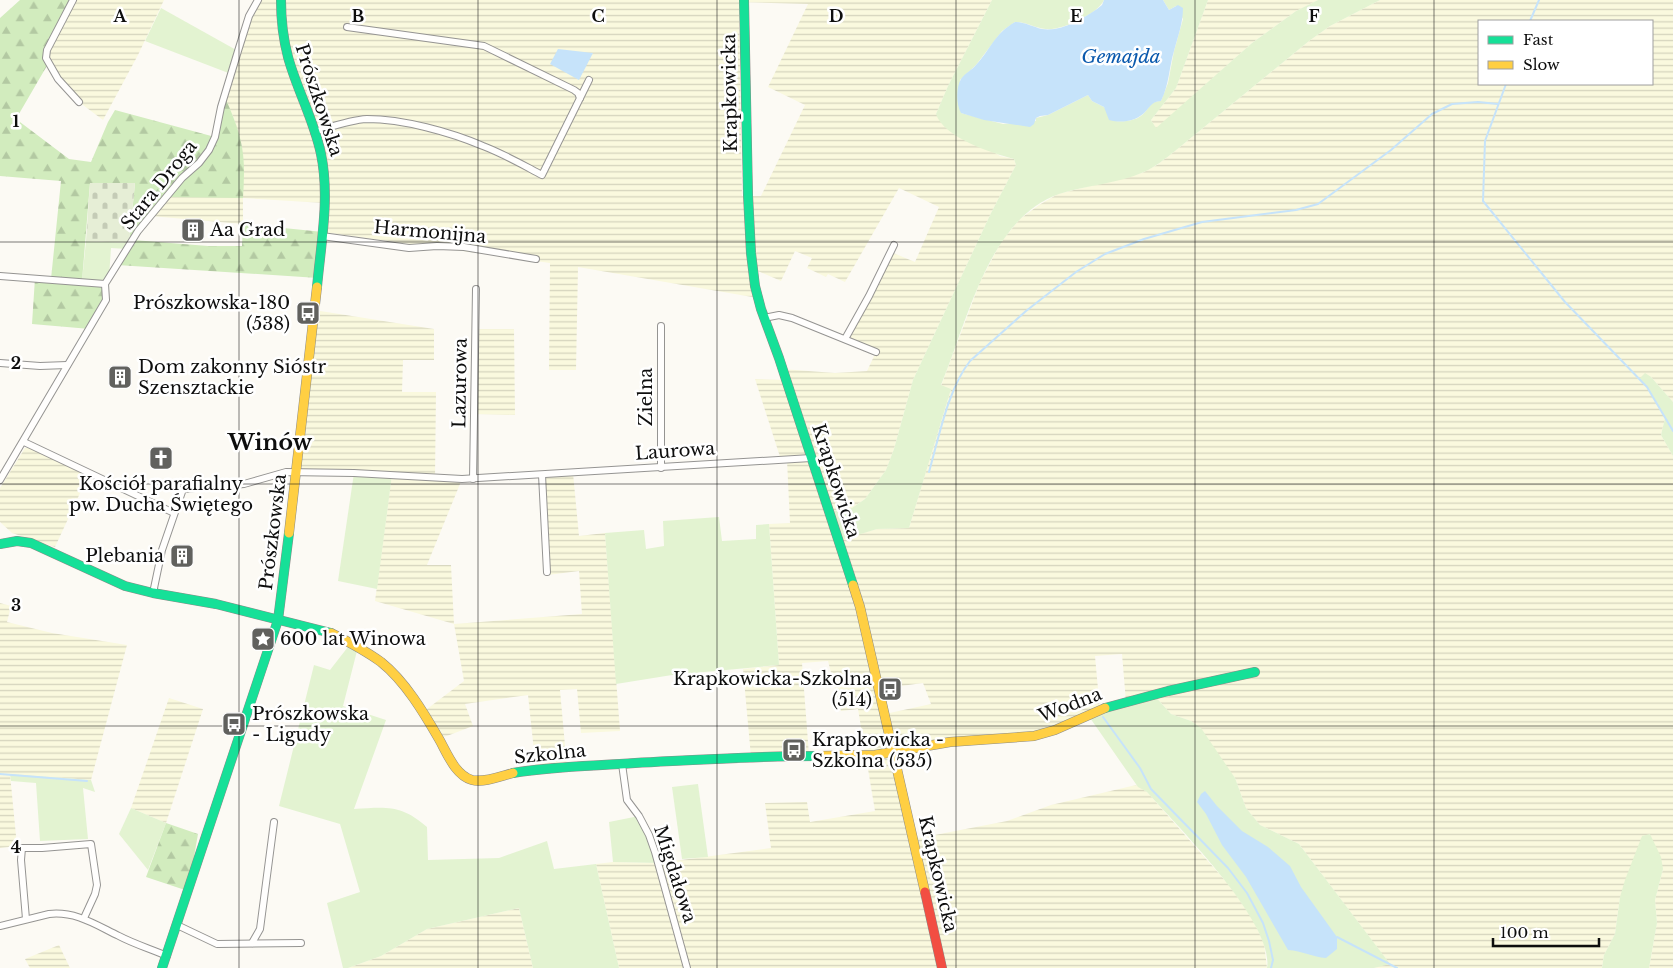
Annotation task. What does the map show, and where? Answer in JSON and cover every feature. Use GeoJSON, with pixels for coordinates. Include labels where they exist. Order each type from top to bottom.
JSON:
{"type":"FeatureCollection","features":[{"type":"Feature","properties":{"kind":"main road","name":"Prószkowska"},"geometry":{"type":"LineString","coordinates":[[162,968],[278,620],[297,472],[325,194],[322,159],[287,58],[281,26],[281,0]]}},
{"type":"Feature","properties":{"kind":"main road","name":"Krapkowicka"},"geometry":{"type":"LineString","coordinates":[[744,0],[751,253],[756,286],[764,318],[860,607],[895,753],[942,968]]}},
{"type":"Feature","properties":{"kind":"main road"},"geometry":{"type":"LineString","coordinates":[[0,544],[17,541],[31,543],[114,582],[153,593],[216,604],[278,620]]}},
{"type":"Feature","properties":{"kind":"main road","name":"Szkolna"},"geometry":{"type":"LineString","coordinates":[[278,620],[327,631],[360,647],[382,663],[397,678],[423,712],[451,761],[459,772],[467,778],[480,780],[540,769],[622,764],[762,756],[875,755],[895,753]]}},
{"type":"Feature","properties":{"kind":"main road","name":"Wodna"},"geometry":{"type":"LineString","coordinates":[[895,753],[950,742],[1047,733],[1115,705],[1162,692],[1255,672]]}},
{"type":"Feature","properties":{"kind":"street"},"geometry":{"type":"LineString","coordinates":[[72,0],[47,50],[46,58],[58,79],[79,102]]}},
{"type":"Feature","properties":{"kind":"street","name":"Stara Droga"},"geometry":{"type":"LineString","coordinates":[[0,480],[106,300],[106,284],[138,232],[209,150],[215,137],[221,107],[238,51],[250,16],[258,0]]}},
{"type":"Feature","properties":{"kind":"street"},"geometry":{"type":"LineString","coordinates":[[347,27],[484,46],[574,90],[580,98]]}},
{"type":"Feature","properties":{"kind":"street"},"geometry":{"type":"LineString","coordinates":[[314,132],[349,122],[366,120],[402,123],[437,131],[485,146],[542,175],[589,80]]}},
{"type":"Feature","properties":{"kind":"street","name":"Harmonijna"},"geometry":{"type":"LineString","coordinates":[[322,236],[409,248],[464,247],[536,260]]}},
{"type":"Feature","properties":{"kind":"street"},"geometry":{"type":"LineString","coordinates":[[845,339],[894,245]]}},
{"type":"Feature","properties":{"kind":"street"},"geometry":{"type":"LineString","coordinates":[[0,276],[106,284]]}},
{"type":"Feature","properties":{"kind":"street","name":"Lazurowa"},"geometry":{"type":"LineString","coordinates":[[473,478],[476,289]]}},
{"type":"Feature","properties":{"kind":"street"},"geometry":{"type":"LineString","coordinates":[[764,318],[779,314],[876,352]]}},
{"type":"Feature","properties":{"kind":"street","name":"Zielna"},"geometry":{"type":"LineString","coordinates":[[661,326],[661,468]]}},
{"type":"Feature","properties":{"kind":"street"},"geometry":{"type":"LineString","coordinates":[[0,363],[67,366]]}},
{"type":"Feature","properties":{"kind":"street"},"geometry":{"type":"LineString","coordinates":[[24,442],[174,513],[162,550],[153,593]]}},
{"type":"Feature","properties":{"kind":"street","name":"Laurowa"},"geometry":{"type":"LineString","coordinates":[[174,513],[183,489],[244,484],[284,473],[473,478],[811,458]]}},
{"type":"Feature","properties":{"kind":"street"},"geometry":{"type":"LineString","coordinates":[[542,475],[547,572]]}},
{"type":"Feature","properties":{"kind":"street","name":"Migdałowa"},"geometry":{"type":"LineString","coordinates":[[622,764],[627,800],[642,822],[656,852],[687,968]]}},
{"type":"Feature","properties":{"kind":"street"},"geometry":{"type":"LineString","coordinates":[[252,943],[260,929],[274,822]]}},
{"type":"Feature","properties":{"kind":"street"},"geometry":{"type":"LineString","coordinates":[[26,919],[21,860],[22,848],[91,844],[97,885],[84,918]]}},
{"type":"Feature","properties":{"kind":"street"},"geometry":{"type":"LineString","coordinates":[[0,926],[56,913],[84,918],[120,937],[167,956]]}},
{"type":"Feature","properties":{"kind":"street"},"geometry":{"type":"LineString","coordinates":[[177,926],[217,944],[302,943]]}},
{"type":"Feature","properties":{"kind":"green space"},"geometry":{"type":"Polygon","coordinates":[[[20,0],[73,0],[47,50],[48,64],[16,119],[69,159],[91,162],[115,110],[215,137],[224,95],[237,127],[242,147],[244,166],[243,198],[167,197],[133,240],[208,246],[242,246],[243,224],[323,232],[318,278],[117,265],[129,243],[135,183],[90,183],[82,281],[105,284],[106,300],[90,329],[32,324],[35,278],[51,279],[61,181],[0,176],[0,18],[20,0]]]}},
{"type":"Feature","properties":{"kind":"green space"},"geometry":{"type":"Polygon","coordinates":[[[73,0],[164,0],[138,55],[103,120],[79,102],[48,64],[47,50],[73,0]]]}},
{"type":"Feature","properties":{"kind":"green space"},"geometry":{"type":"Polygon","coordinates":[[[258,0],[992,0],[948,86],[936,114],[1000,156],[1014,159],[1016,165],[991,213],[913,380],[894,449],[886,470],[865,499],[852,508],[829,512],[838,540],[877,529],[909,528],[951,389],[941,386],[980,282],[1001,242],[1020,219],[1039,205],[1058,194],[1142,173],[1157,165],[1309,41],[1330,26],[1380,0],[1673,0],[1673,402],[1651,377],[1639,379],[1647,387],[1665,418],[1661,435],[1673,456],[1673,968],[1649,968],[1657,923],[1655,900],[1663,869],[1620,897],[1615,934],[1604,955],[1602,968],[1374,968],[1389,963],[1299,844],[1260,825],[1246,808],[1235,778],[1191,721],[1171,714],[1153,694],[1126,702],[1122,654],[1095,656],[1100,711],[1047,733],[895,753],[914,839],[1007,821],[1051,805],[1136,785],[1147,792],[1229,885],[1252,918],[1264,943],[1267,968],[619,968],[596,864],[613,862],[659,863],[771,848],[765,803],[807,802],[810,822],[875,811],[858,709],[841,711],[828,661],[802,663],[809,755],[751,757],[743,669],[779,665],[769,524],[790,523],[787,460],[781,460],[755,379],[785,380],[782,369],[835,373],[867,371],[876,352],[848,341],[855,321],[891,252],[915,262],[939,207],[899,188],[845,282],[828,274],[826,277],[807,268],[812,258],[795,251],[781,281],[753,269],[758,298],[578,267],[576,370],[549,370],[550,263],[323,232],[324,203],[243,198],[243,224],[150,216],[167,197],[242,146],[224,95],[258,0]],[[739,2],[742,196],[761,196],[805,105],[768,87],[808,4],[739,2]],[[923,683],[879,689],[885,714],[931,704],[923,683]]]}},
{"type":"Feature","properties":{"kind":"green space"},"geometry":{"type":"Polygon","coordinates":[[[992,0],[1104,0],[1095,11],[1087,16],[1053,29],[1015,22],[1002,31],[976,65],[960,80],[961,113],[1003,124],[1036,121],[1036,118],[1048,115],[1088,95],[1092,101],[1104,107],[1115,121],[1127,121],[1139,117],[1150,105],[1161,101],[1168,83],[1183,19],[1176,6],[1169,10],[1163,0],[1208,0],[1176,88],[1151,120],[1156,128],[1252,43],[1296,11],[1318,0],[1380,0],[1330,26],[1309,41],[1152,168],[1134,176],[1059,194],[1035,207],[1014,226],[997,249],[983,276],[941,385],[951,389],[909,528],[877,529],[838,541],[829,512],[852,508],[865,499],[886,470],[894,449],[913,380],[991,213],[1016,165],[1014,159],[994,153],[958,137],[941,123],[936,114],[948,86],[992,0]]]}},
{"type":"Feature","properties":{"kind":"green space"},"geometry":{"type":"Polygon","coordinates":[[[1208,0],[1318,0],[1296,11],[1252,43],[1156,129],[1151,120],[1176,88],[1208,0]]]}},
{"type":"Feature","properties":{"kind":"green space"},"geometry":{"type":"Polygon","coordinates":[[[161,8],[238,51],[231,74],[145,41],[161,8]]]}},
{"type":"Feature","properties":{"kind":"green space"},"geometry":{"type":"Polygon","coordinates":[[[90,183],[135,183],[129,243],[86,241],[90,183]]]}},
{"type":"Feature","properties":{"kind":"green space"},"geometry":{"type":"Polygon","coordinates":[[[86,241],[131,243],[127,249],[111,248],[109,277],[105,284],[82,281],[86,241]]]}},
{"type":"Feature","properties":{"kind":"green space"},"geometry":{"type":"Polygon","coordinates":[[[314,310],[434,329],[434,360],[403,360],[402,392],[436,392],[435,477],[462,479],[427,565],[451,565],[454,624],[375,601],[392,475],[297,472],[314,310]]]}},
{"type":"Feature","properties":{"kind":"green space"},"geometry":{"type":"Polygon","coordinates":[[[475,329],[514,329],[515,415],[474,414],[475,329]]]}},
{"type":"Feature","properties":{"kind":"green space"},"geometry":{"type":"Polygon","coordinates":[[[1645,373],[1651,377],[1673,402],[1673,456],[1661,435],[1665,418],[1647,387],[1639,379],[1645,373]]]}},
{"type":"Feature","properties":{"kind":"green space"},"geometry":{"type":"Polygon","coordinates":[[[25,448],[31,448],[88,476],[55,547],[12,533],[0,522],[0,488],[25,448]]]}},
{"type":"Feature","properties":{"kind":"green space"},"geometry":{"type":"Polygon","coordinates":[[[354,473],[392,475],[377,589],[338,581],[354,473]]]}},
{"type":"Feature","properties":{"kind":"green space"},"geometry":{"type":"Polygon","coordinates":[[[573,473],[579,536],[605,533],[620,731],[581,733],[577,689],[560,690],[567,768],[536,770],[528,695],[465,704],[473,726],[439,739],[423,712],[464,681],[454,624],[582,614],[579,571],[548,575],[542,475],[573,473]]]}},
{"type":"Feature","properties":{"kind":"green space"},"geometry":{"type":"Polygon","coordinates":[[[719,517],[722,541],[756,539],[756,525],[769,524],[779,665],[672,675],[616,684],[605,533],[644,530],[646,549],[664,546],[663,521],[719,517]]]}},
{"type":"Feature","properties":{"kind":"green space"},"geometry":{"type":"Polygon","coordinates":[[[0,603],[11,606],[7,622],[52,633],[127,645],[91,780],[10,774],[17,846],[0,848],[0,603]]]}},
{"type":"Feature","properties":{"kind":"green space"},"geometry":{"type":"Polygon","coordinates":[[[351,643],[358,647],[343,706],[386,720],[354,809],[393,809],[409,814],[418,820],[427,827],[428,860],[499,858],[547,841],[554,869],[596,864],[619,968],[533,968],[519,908],[427,929],[381,956],[348,968],[343,968],[327,903],[360,892],[340,824],[279,806],[314,665],[330,670],[351,643]]]}},
{"type":"Feature","properties":{"kind":"green space"},"geometry":{"type":"Polygon","coordinates":[[[1153,694],[1171,714],[1191,721],[1201,728],[1235,778],[1246,808],[1260,825],[1299,844],[1390,964],[1374,968],[1267,968],[1265,949],[1256,926],[1240,902],[1221,876],[1180,828],[1147,792],[1138,787],[1088,715],[1153,694]]]}},
{"type":"Feature","properties":{"kind":"green space"},"geometry":{"type":"Polygon","coordinates":[[[169,698],[203,709],[166,823],[131,808],[169,698]]]}},
{"type":"Feature","properties":{"kind":"green space"},"geometry":{"type":"Polygon","coordinates":[[[10,774],[91,780],[95,792],[83,788],[88,839],[40,841],[36,783],[11,781],[10,774]]]}},
{"type":"Feature","properties":{"kind":"green space"},"geometry":{"type":"Polygon","coordinates":[[[698,784],[708,857],[682,859],[672,787],[698,784]]]}},
{"type":"Feature","properties":{"kind":"green space"},"geometry":{"type":"Polygon","coordinates":[[[131,808],[166,823],[148,870],[119,834],[131,808]]]}},
{"type":"Feature","properties":{"kind":"green space"},"geometry":{"type":"Polygon","coordinates":[[[639,816],[659,863],[613,862],[609,822],[639,816]]]}},
{"type":"Feature","properties":{"kind":"green space"},"geometry":{"type":"Polygon","coordinates":[[[166,823],[198,834],[188,891],[146,877],[166,823]]]}},
{"type":"Feature","properties":{"kind":"green space"},"geometry":{"type":"Polygon","coordinates":[[[1650,834],[1661,857],[1663,869],[1655,900],[1657,923],[1649,968],[1602,968],[1604,955],[1615,934],[1620,897],[1625,880],[1642,836],[1650,834]]]}},
{"type":"Feature","properties":{"kind":"green space"},"geometry":{"type":"Polygon","coordinates":[[[519,908],[533,968],[348,968],[381,956],[427,929],[519,908]]]}},
{"type":"Feature","properties":{"kind":"green space"},"geometry":{"type":"Polygon","coordinates":[[[59,945],[70,968],[30,968],[25,959],[59,945]]]}},
{"type":"Feature","properties":{"kind":"water","name":"Gemajda"},"geometry":{"type":"Polygon","coordinates":[[[1104,0],[1163,0],[1169,10],[1178,5],[1183,8],[1180,30],[1172,57],[1166,89],[1161,101],[1152,104],[1139,117],[1122,122],[1109,120],[1104,107],[1092,101],[1088,95],[1048,115],[1036,118],[1034,124],[1030,127],[984,120],[961,113],[957,96],[961,79],[976,65],[997,37],[1008,27],[1015,22],[1042,29],[1057,29],[1078,21],[1102,5],[1104,0]]]}},
{"type":"Feature","properties":{"kind":"water"},"geometry":{"type":"Polygon","coordinates":[[[558,49],[593,53],[579,80],[550,64],[558,49]]]}},
{"type":"Feature","properties":{"kind":"water"},"geometry":{"type":"Polygon","coordinates":[[[1205,791],[1242,831],[1268,847],[1290,866],[1301,887],[1337,937],[1337,949],[1326,958],[1288,950],[1246,877],[1222,845],[1206,814],[1197,802],[1205,791]]]}},
{"type":"Feature","properties":{"kind":"waterway"},"geometry":{"type":"LineString","coordinates":[[1530,20],[1539,0]]}},
{"type":"Feature","properties":{"kind":"waterway"},"geometry":{"type":"LineString","coordinates":[[1506,85],[1485,141],[1483,201],[1565,302],[1647,387],[1673,431]]}},
{"type":"Feature","properties":{"kind":"waterway"},"geometry":{"type":"LineString","coordinates":[[929,472],[950,399],[962,372],[970,361],[1026,311],[1076,272],[1105,254],[1144,239],[1202,222],[1296,210],[1318,204],[1391,150],[1432,114],[1452,104],[1478,102],[1498,104]]}},
{"type":"Feature","properties":{"kind":"waterway"},"geometry":{"type":"LineString","coordinates":[[1103,717],[1140,768],[1151,789],[1228,868],[1247,893],[1263,923],[1269,941],[1273,960],[1271,968]]}},
{"type":"Feature","properties":{"kind":"waterway"},"geometry":{"type":"LineString","coordinates":[[0,774],[87,781]]}},
{"type":"Feature","properties":{"kind":"waterway"},"geometry":{"type":"LineString","coordinates":[[1337,937],[1397,968]]}},
{"type":"Feature","properties":{"kind":"traffic: fast"},"geometry":{"type":"LineString","coordinates":[[281,0],[281,14],[288,57],[318,141],[324,170],[324,220],[317,287]]}},
{"type":"Feature","properties":{"kind":"traffic: fast"},"geometry":{"type":"LineString","coordinates":[[744,0],[748,195],[755,286],[853,585]]}},
{"type":"Feature","properties":{"kind":"traffic: fast"},"geometry":{"type":"LineString","coordinates":[[162,968],[278,620],[289,533]]}},
{"type":"Feature","properties":{"kind":"traffic: fast"},"geometry":{"type":"LineString","coordinates":[[0,544],[17,541],[31,543],[125,586],[216,604],[331,633]]}},
{"type":"Feature","properties":{"kind":"traffic: fast"},"geometry":{"type":"LineString","coordinates":[[1105,708],[1168,691],[1255,672]]}},
{"type":"Feature","properties":{"kind":"traffic: fast"},"geometry":{"type":"LineString","coordinates":[[513,773],[635,763],[749,757],[818,756]]}},
{"type":"Feature","properties":{"kind":"traffic: slow"},"geometry":{"type":"LineString","coordinates":[[289,533],[317,287]]}},
{"type":"Feature","properties":{"kind":"traffic: slow"},"geometry":{"type":"LineString","coordinates":[[853,585],[860,607],[925,892]]}},
{"type":"Feature","properties":{"kind":"traffic: slow"},"geometry":{"type":"LineString","coordinates":[[331,633],[381,662],[398,678],[420,708],[456,769],[466,777],[482,781],[513,773]]}},
{"type":"Feature","properties":{"kind":"traffic: slow"},"geometry":{"type":"LineString","coordinates":[[818,756],[875,755],[950,742],[1034,736],[1055,730],[1105,708]]}},
{"type":"Feature","properties":{"kind":"traffic: jam"},"geometry":{"type":"LineString","coordinates":[[925,892],[942,968]]}},
{"type":"Feature","properties":{"kind":"place","name":"Aa Grad"},"geometry":{"type":"Point","coordinates":[193,230]}},
{"type":"Feature","properties":{"kind":"place","name":"Prószkowska-180 (538)"},"geometry":{"type":"Point","coordinates":[308,313]}},
{"type":"Feature","properties":{"kind":"place","name":"Dom zakonny Sióstr Szensztackie"},"geometry":{"type":"Point","coordinates":[120,377]}},
{"type":"Feature","properties":{"kind":"place","name":"Kościół parafialny pw. Ducha Świętego"},"geometry":{"type":"Point","coordinates":[161,458]}},
{"type":"Feature","properties":{"kind":"place","name":"Plebania"},"geometry":{"type":"Point","coordinates":[182,556]}},
{"type":"Feature","properties":{"kind":"place","name":"600 lat Winowa"},"geometry":{"type":"Point","coordinates":[263,639]}},
{"type":"Feature","properties":{"kind":"place","name":"Krapkowicka-Szkolna (514)"},"geometry":{"type":"Point","coordinates":[890,689]}},
{"type":"Feature","properties":{"kind":"place","name":"Prószkowska - Ligudy"},"geometry":{"type":"Point","coordinates":[234,724]}},
{"type":"Feature","properties":{"kind":"place","name":"Krapkowicka - Szkolna (535)"},"geometry":{"type":"Point","coordinates":[794,750]}},
{"type":"Feature","properties":{"kind":"district","name":"Winów"},"geometry":{"type":"Point","coordinates":[270,442]}}]}
